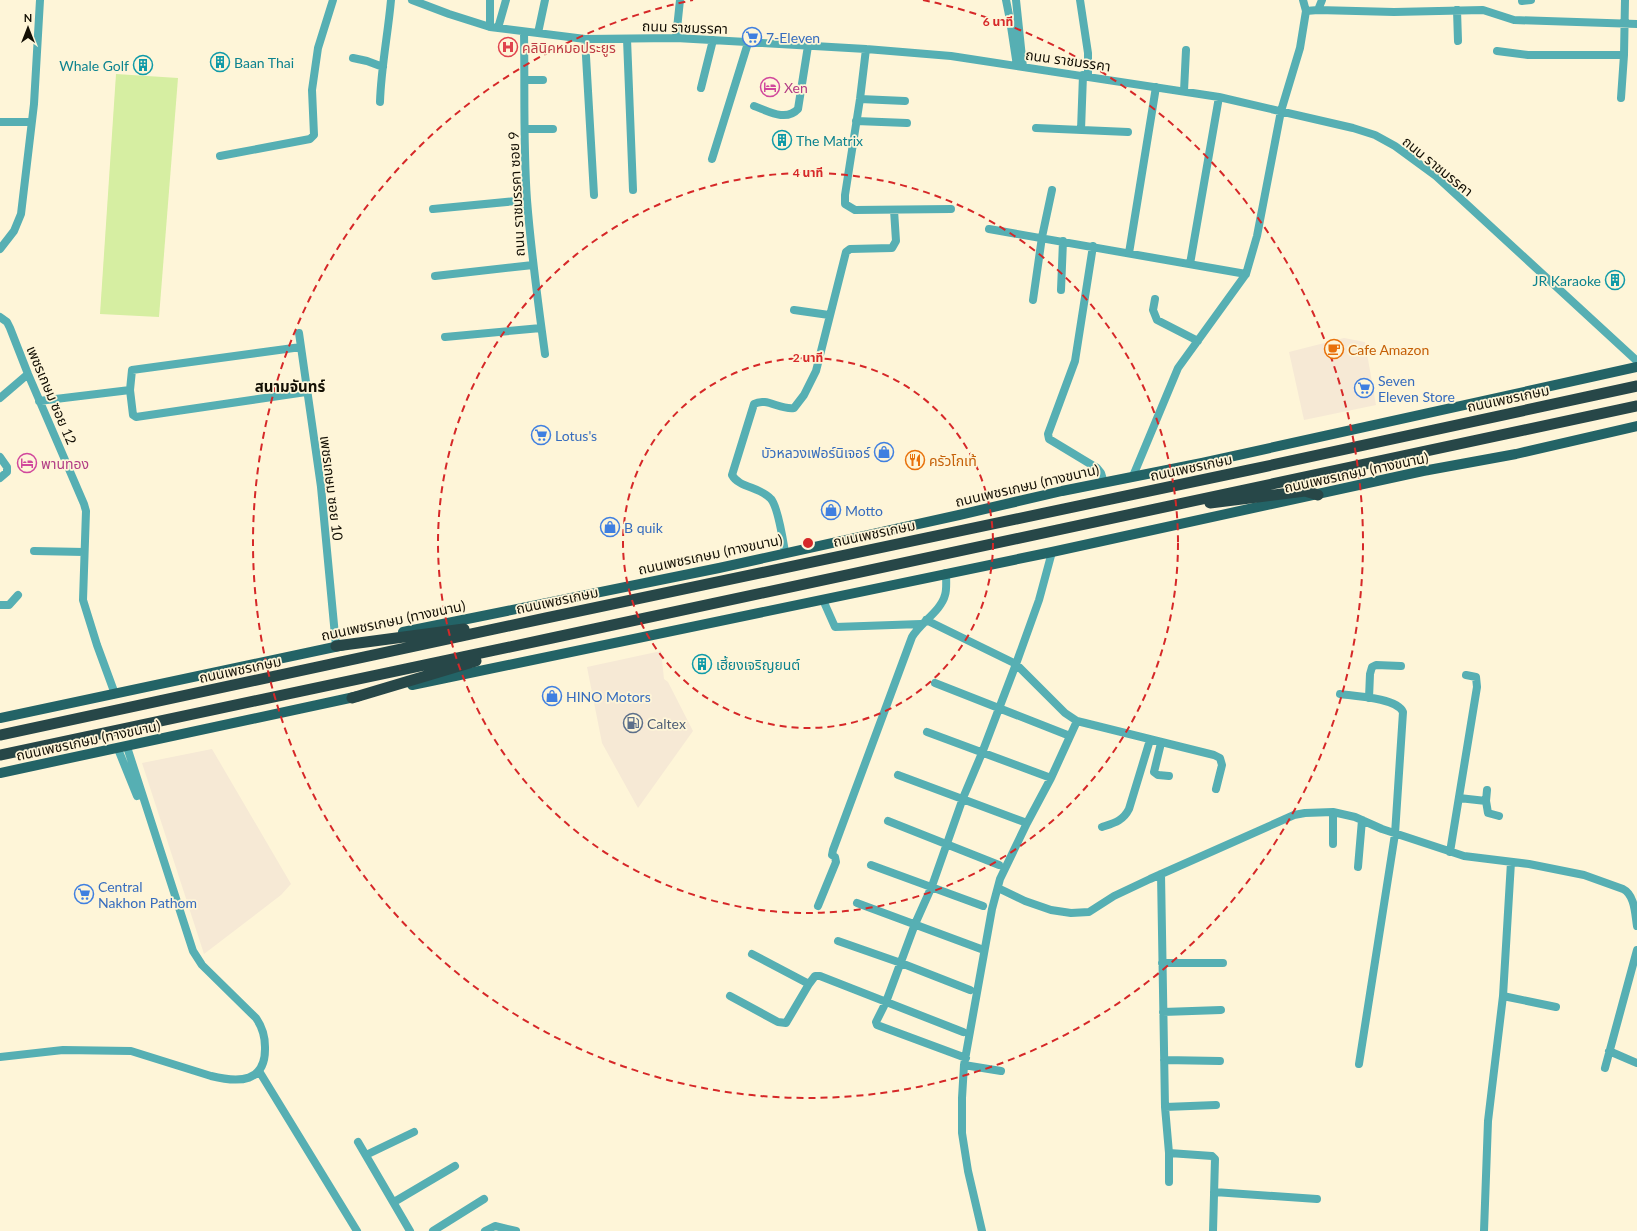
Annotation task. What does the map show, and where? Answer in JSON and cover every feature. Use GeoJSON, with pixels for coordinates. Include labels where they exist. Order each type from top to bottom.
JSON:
{"type":"FeatureCollection","features":[{"type":"Feature","properties":{"kind":"highway","name":"ถนนเพชรเกษม"},"geometry":{"type":"LineString","coordinates":[[0,735],[1249,470],[1637,386]]}},
{"type":"Feature","properties":{"kind":"highway"},"geometry":{"type":"LineString","coordinates":[[0,754],[552,638],[1186,501],[1637,406]]}},
{"type":"Feature","properties":{"kind":"highway"},"geometry":{"type":"LineString","coordinates":[[1186,501],[1194,505],[1304,491],[1318,495]]}},
{"type":"Feature","properties":{"kind":"highway"},"geometry":{"type":"LineString","coordinates":[[336,646],[546,618]]}},
{"type":"Feature","properties":{"kind":"highway"},"geometry":{"type":"LineString","coordinates":[[352,698],[552,638]]}},
{"type":"Feature","properties":{"kind":"main road","name":"ถนนเพชรเกษม (ทางขนาน)"},"geometry":{"type":"LineString","coordinates":[[0,718],[336,646],[719,568],[785,552],[1637,367]]}},
{"type":"Feature","properties":{"kind":"main road","name":"ถนนเพชรเกษม (ทางขนาน)"},"geometry":{"type":"LineString","coordinates":[[0,773],[517,662],[823,600],[1424,472],[1516,454],[1637,426]]}},
{"type":"Feature","properties":{"kind":"street"},"geometry":{"type":"LineString","coordinates":[[0,249],[14,230],[21,214],[34,104],[40,0]]}},
{"type":"Feature","properties":{"kind":"street"},"geometry":{"type":"LineString","coordinates":[[220,156],[310,139],[314,135],[312,90],[318,48],[332,0]]}},
{"type":"Feature","properties":{"kind":"street"},"geometry":{"type":"LineString","coordinates":[[380,102],[382,67],[388,34],[391,0]]}},
{"type":"Feature","properties":{"kind":"street","name":"ถนน ราชมรรคา"},"geometry":{"type":"LineString","coordinates":[[412,0],[449,14],[494,28],[585,39],[676,38],[866,49],[951,56],[1219,97],[1354,128],[1375,135],[1395,146],[1436,176],[1637,362]]}},
{"type":"Feature","properties":{"kind":"street"},"geometry":{"type":"LineString","coordinates":[[490,0],[494,28]]}},
{"type":"Feature","properties":{"kind":"street"},"geometry":{"type":"LineString","coordinates":[[494,28],[506,0]]}},
{"type":"Feature","properties":{"kind":"street"},"geometry":{"type":"LineString","coordinates":[[538,33],[545,0]]}},
{"type":"Feature","properties":{"kind":"street"},"geometry":{"type":"LineString","coordinates":[[676,38],[680,0]]}},
{"type":"Feature","properties":{"kind":"street"},"geometry":{"type":"LineString","coordinates":[[1006,0],[1020,66]]}},
{"type":"Feature","properties":{"kind":"street"},"geometry":{"type":"LineString","coordinates":[[1016,0],[1020,66]]}},
{"type":"Feature","properties":{"kind":"street"},"geometry":{"type":"LineString","coordinates":[[1080,0],[1087,46],[1081,130]]}},
{"type":"Feature","properties":{"kind":"street"},"geometry":{"type":"LineString","coordinates":[[1133,476],[1178,368],[1246,274],[1256,236],[1281,111],[1300,48],[1306,11],[1303,0]]}},
{"type":"Feature","properties":{"kind":"street"},"geometry":{"type":"LineString","coordinates":[[1318,10],[1322,0]]}},
{"type":"Feature","properties":{"kind":"street"},"geometry":{"type":"LineString","coordinates":[[1522,1],[1531,0]]}},
{"type":"Feature","properties":{"kind":"street"},"geometry":{"type":"LineString","coordinates":[[1621,98],[1624,55],[1625,0]]}},
{"type":"Feature","properties":{"kind":"street"},"geometry":{"type":"LineString","coordinates":[[1457,10],[1458,41]]}},
{"type":"Feature","properties":{"kind":"street"},"geometry":{"type":"LineString","coordinates":[[1306,11],[1394,12],[1482,10],[1514,20],[1637,24]]}},
{"type":"Feature","properties":{"kind":"street","name":"ถนน ราชมรรคา ซอย 9"},"geometry":{"type":"LineString","coordinates":[[524,32],[527,200],[533,265],[545,354]]}},
{"type":"Feature","properties":{"kind":"street"},"geometry":{"type":"LineString","coordinates":[[585,39],[594,196]]}},
{"type":"Feature","properties":{"kind":"street"},"geometry":{"type":"LineString","coordinates":[[627,39],[633,190]]}},
{"type":"Feature","properties":{"kind":"street"},"geometry":{"type":"LineString","coordinates":[[701,88],[713,40]]}},
{"type":"Feature","properties":{"kind":"street"},"geometry":{"type":"LineString","coordinates":[[712,159],[748,43]]}},
{"type":"Feature","properties":{"kind":"street"},"geometry":{"type":"LineString","coordinates":[[754,106],[786,117],[793,115],[798,109],[808,46]]}},
{"type":"Feature","properties":{"kind":"street"},"geometry":{"type":"LineString","coordinates":[[866,49],[845,195],[845,204],[855,210],[952,209]]}},
{"type":"Feature","properties":{"kind":"street"},"geometry":{"type":"LineString","coordinates":[[1184,91],[1186,50]]}},
{"type":"Feature","properties":{"kind":"street"},"geometry":{"type":"LineString","coordinates":[[1497,51],[1522,55],[1624,55]]}},
{"type":"Feature","properties":{"kind":"street"},"geometry":{"type":"LineString","coordinates":[[353,58],[367,61],[382,67]]}},
{"type":"Feature","properties":{"kind":"street"},"geometry":{"type":"LineString","coordinates":[[525,80],[543,80]]}},
{"type":"Feature","properties":{"kind":"street"},"geometry":{"type":"LineString","coordinates":[[1129,253],[1156,87]]}},
{"type":"Feature","properties":{"kind":"street"},"geometry":{"type":"LineString","coordinates":[[1190,264],[1219,97]]}},
{"type":"Feature","properties":{"kind":"street"},"geometry":{"type":"LineString","coordinates":[[860,99],[905,101]]}},
{"type":"Feature","properties":{"kind":"street"},"geometry":{"type":"LineString","coordinates":[[856,121],[907,123]]}},
{"type":"Feature","properties":{"kind":"street"},"geometry":{"type":"LineString","coordinates":[[0,122],[31,122]]}},
{"type":"Feature","properties":{"kind":"street"},"geometry":{"type":"LineString","coordinates":[[525,128],[553,129]]}},
{"type":"Feature","properties":{"kind":"street"},"geometry":{"type":"LineString","coordinates":[[1036,128],[1128,132]]}},
{"type":"Feature","properties":{"kind":"street"},"geometry":{"type":"LineString","coordinates":[[1033,300],[1042,237],[1052,190]]}},
{"type":"Feature","properties":{"kind":"street"},"geometry":{"type":"LineString","coordinates":[[434,208],[527,200]]}},
{"type":"Feature","properties":{"kind":"street"},"geometry":{"type":"LineString","coordinates":[[785,552],[773,502],[763,493],[736,480],[732,475],[754,404],[762,401],[787,409],[794,408],[804,395],[816,371],[846,252],[850,249],[892,248],[896,241],[894,210]]}},
{"type":"Feature","properties":{"kind":"street"},"geometry":{"type":"LineString","coordinates":[[989,229],[1042,237],[1246,274]]}},
{"type":"Feature","properties":{"kind":"street"},"geometry":{"type":"LineString","coordinates":[[1060,290],[1063,241]]}},
{"type":"Feature","properties":{"kind":"street"},"geometry":{"type":"LineString","coordinates":[[1093,246],[1075,361],[1048,434],[1049,439],[1097,468],[1101,473],[1104,483]]}},
{"type":"Feature","properties":{"kind":"street"},"geometry":{"type":"LineString","coordinates":[[435,276],[533,265]]}},
{"type":"Feature","properties":{"kind":"street"},"geometry":{"type":"LineString","coordinates":[[1155,299],[1154,310],[1157,320],[1198,341]]}},
{"type":"Feature","properties":{"kind":"street"},"geometry":{"type":"LineString","coordinates":[[794,310],[829,315]]}},
{"type":"Feature","properties":{"kind":"street","name":"เพชรเกษม ซอย 12"},"geometry":{"type":"LineString","coordinates":[[0,317],[7,322],[10,328],[39,401],[84,504],[86,511],[83,600],[114,694]]}},
{"type":"Feature","properties":{"kind":"street"},"geometry":{"type":"LineString","coordinates":[[445,337],[541,328]]}},
{"type":"Feature","properties":{"kind":"street","name":"เพชรเกษม ซอย 10"},"geometry":{"type":"LineString","coordinates":[[299,333],[306,392],[321,488],[336,646]]}},
{"type":"Feature","properties":{"kind":"street"},"geometry":{"type":"LineString","coordinates":[[301,347],[132,370],[130,372],[130,390],[133,415],[136,417],[306,392]]}},
{"type":"Feature","properties":{"kind":"street"},"geometry":{"type":"LineString","coordinates":[[1,395],[28,374]]}},
{"type":"Feature","properties":{"kind":"street"},"geometry":{"type":"LineString","coordinates":[[39,401],[130,390]]}},
{"type":"Feature","properties":{"kind":"street"},"geometry":{"type":"LineString","coordinates":[[0,457],[7,467],[7,472],[0,478]]}},
{"type":"Feature","properties":{"kind":"street"},"geometry":{"type":"LineString","coordinates":[[34,551],[84,552]]}},
{"type":"Feature","properties":{"kind":"street"},"geometry":{"type":"LineString","coordinates":[[1001,1071],[965,1061],[877,1025],[877,1020],[886,1002],[915,924],[932,886],[963,798],[1016,664],[1038,600],[1052,552]]}},
{"type":"Feature","properties":{"kind":"street"},"geometry":{"type":"LineString","coordinates":[[818,906],[836,862],[835,857],[832,855],[832,850],[912,637],[916,630],[943,601],[946,594],[946,573]]}},
{"type":"Feature","properties":{"kind":"street"},"geometry":{"type":"LineString","coordinates":[[0,605],[9,606],[18,596]]}},
{"type":"Feature","properties":{"kind":"street"},"geometry":{"type":"LineString","coordinates":[[823,600],[835,627],[924,622],[1016,664],[1065,713],[1077,721],[1214,755],[1220,758],[1222,765],[1216,789]]}},
{"type":"Feature","properties":{"kind":"street"},"geometry":{"type":"LineString","coordinates":[[1369,698],[1370,674],[1372,667],[1376,665],[1401,666]]}},
{"type":"Feature","properties":{"kind":"street"},"geometry":{"type":"LineString","coordinates":[[1450,852],[1477,682],[1476,677],[1466,675]]}},
{"type":"Feature","properties":{"kind":"street"},"geometry":{"type":"LineString","coordinates":[[935,683],[1070,736]]}},
{"type":"Feature","properties":{"kind":"street"},"geometry":{"type":"LineString","coordinates":[[1340,694],[1396,704],[1403,712],[1395,834],[1360,1064]]}},
{"type":"Feature","properties":{"kind":"street"},"geometry":{"type":"LineString","coordinates":[[982,1231],[968,1170],[962,1133],[965,1061],[992,909],[1000,879],[1077,721]]}},
{"type":"Feature","properties":{"kind":"street"},"geometry":{"type":"LineString","coordinates":[[927,732],[1050,778]]}},
{"type":"Feature","properties":{"kind":"street"},"geometry":{"type":"LineString","coordinates":[[1102,827],[1119,821],[1126,816],[1150,740]]}},
{"type":"Feature","properties":{"kind":"street"},"geometry":{"type":"LineString","coordinates":[[1161,743],[1154,772],[1158,775],[1169,776]]}},
{"type":"Feature","properties":{"kind":"street"},"geometry":{"type":"LineString","coordinates":[[0,1057],[63,1050],[131,1051],[224,1079],[248,1078],[259,1071],[264,1064],[265,1037],[262,1026],[256,1018],[202,966],[193,951],[122,748]]}},
{"type":"Feature","properties":{"kind":"street"},"geometry":{"type":"LineString","coordinates":[[898,775],[1027,823]]}},
{"type":"Feature","properties":{"kind":"street"},"geometry":{"type":"LineString","coordinates":[[1487,790],[1486,801],[1488,813],[1499,816]]}},
{"type":"Feature","properties":{"kind":"street"},"geometry":{"type":"LineString","coordinates":[[1459,798],[1486,801]]}},
{"type":"Feature","properties":{"kind":"street"},"geometry":{"type":"LineString","coordinates":[[998,888],[1025,901],[1051,910],[1071,913],[1089,912],[1114,896],[1294,815],[1333,812],[1355,817],[1395,834],[1464,856],[1510,862],[1584,875],[1623,888],[1628,891],[1632,897],[1637,926]]}},
{"type":"Feature","properties":{"kind":"street"},"geometry":{"type":"LineString","coordinates":[[1333,812],[1333,844]]}},
{"type":"Feature","properties":{"kind":"street"},"geometry":{"type":"LineString","coordinates":[[1358,867],[1362,820]]}},
{"type":"Feature","properties":{"kind":"street"},"geometry":{"type":"LineString","coordinates":[[888,821],[999,866]]}},
{"type":"Feature","properties":{"kind":"street"},"geometry":{"type":"LineString","coordinates":[[1484,1231],[1488,1121],[1503,996],[1510,862]]}},
{"type":"Feature","properties":{"kind":"street"},"geometry":{"type":"LineString","coordinates":[[871,865],[932,886],[983,906]]}},
{"type":"Feature","properties":{"kind":"street"},"geometry":{"type":"LineString","coordinates":[[1161,874],[1165,1107],[1169,1153],[1169,1182]]}},
{"type":"Feature","properties":{"kind":"street"},"geometry":{"type":"LineString","coordinates":[[856,903],[981,949]]}},
{"type":"Feature","properties":{"kind":"street"},"geometry":{"type":"LineString","coordinates":[[838,941],[901,963],[970,990]]}},
{"type":"Feature","properties":{"kind":"street"},"geometry":{"type":"LineString","coordinates":[[1605,1068],[1637,950]]}},
{"type":"Feature","properties":{"kind":"street"},"geometry":{"type":"LineString","coordinates":[[752,954],[809,984]]}},
{"type":"Feature","properties":{"kind":"street"},"geometry":{"type":"LineString","coordinates":[[1162,963],[1223,963]]}},
{"type":"Feature","properties":{"kind":"street"},"geometry":{"type":"LineString","coordinates":[[730,996],[778,1022],[786,1023],[809,984],[815,976],[820,976],[963,1032]]}},
{"type":"Feature","properties":{"kind":"street"},"geometry":{"type":"LineString","coordinates":[[1503,996],[1556,1007]]}},
{"type":"Feature","properties":{"kind":"street"},"geometry":{"type":"LineString","coordinates":[[1163,1012],[1221,1010]]}},
{"type":"Feature","properties":{"kind":"street"},"geometry":{"type":"LineString","coordinates":[[1610,1052],[1637,1063]]}},
{"type":"Feature","properties":{"kind":"street"},"geometry":{"type":"LineString","coordinates":[[1164,1060],[1220,1061]]}},
{"type":"Feature","properties":{"kind":"street"},"geometry":{"type":"LineString","coordinates":[[259,1071],[357,1231]]}},
{"type":"Feature","properties":{"kind":"street"},"geometry":{"type":"LineString","coordinates":[[1165,1107],[1216,1105]]}},
{"type":"Feature","properties":{"kind":"street"},"geometry":{"type":"LineString","coordinates":[[366,1155],[414,1132]]}},
{"type":"Feature","properties":{"kind":"street"},"geometry":{"type":"LineString","coordinates":[[358,1142],[410,1231]]}},
{"type":"Feature","properties":{"kind":"street"},"geometry":{"type":"LineString","coordinates":[[1169,1153],[1212,1156],[1215,1162],[1213,1231]]}},
{"type":"Feature","properties":{"kind":"street"},"geometry":{"type":"LineString","coordinates":[[394,1202],[455,1166]]}},
{"type":"Feature","properties":{"kind":"street"},"geometry":{"type":"LineString","coordinates":[[1214,1192],[1317,1198]]}},
{"type":"Feature","properties":{"kind":"street"},"geometry":{"type":"LineString","coordinates":[[433,1231],[484,1199]]}},
{"type":"Feature","properties":{"kind":"street"},"geometry":{"type":"LineString","coordinates":[[485,1231],[495,1226],[516,1231]]}},
{"type":"Feature","properties":{"kind":"shaded area"},"geometry":{"type":"Polygon","coordinates":[[[1344,338],[1365,342],[1376,405],[1304,420],[1289,352],[1344,338]]]}},
{"type":"Feature","properties":{"kind":"shaded area"},"geometry":{"type":"Polygon","coordinates":[[[661,651],[664,679],[668,682],[693,731],[638,808],[602,743],[587,667],[661,651]]]}},
{"type":"Feature","properties":{"kind":"shaded area"},"geometry":{"type":"Polygon","coordinates":[[[212,749],[291,884],[281,895],[204,954],[142,763],[212,749]]]}},
{"type":"Feature","properties":{"kind":"green space"},"geometry":{"type":"Polygon","coordinates":[[[116,74],[178,78],[159,317],[100,314],[116,74]]]}},
{"type":"Feature","properties":{"kind":"place","name":"7-Eleven"},"geometry":{"type":"Point","coordinates":[752,37]}},
{"type":"Feature","properties":{"kind":"place","name":"คลินิคหมอประยูร"},"geometry":{"type":"Point","coordinates":[508,47]}},
{"type":"Feature","properties":{"kind":"place","name":"Baan Thai"},"geometry":{"type":"Point","coordinates":[220,62]}},
{"type":"Feature","properties":{"kind":"place","name":"Whale Golf"},"geometry":{"type":"Point","coordinates":[143,65]}},
{"type":"Feature","properties":{"kind":"place","name":"Xen"},"geometry":{"type":"Point","coordinates":[770,87]}},
{"type":"Feature","properties":{"kind":"place","name":"The Matrix"},"geometry":{"type":"Point","coordinates":[782,140]}},
{"type":"Feature","properties":{"kind":"place","name":"JR Karaoke"},"geometry":{"type":"Point","coordinates":[1615,280]}},
{"type":"Feature","properties":{"kind":"place","name":"Cafe Amazon"},"geometry":{"type":"Point","coordinates":[1334,349]}},
{"type":"Feature","properties":{"kind":"place","name":"Seven Eleven Store"},"geometry":{"type":"Point","coordinates":[1364,388]}},
{"type":"Feature","properties":{"kind":"place","name":"Lotus's"},"geometry":{"type":"Point","coordinates":[541,435]}},
{"type":"Feature","properties":{"kind":"place","name":"บัวหลวงเฟอร์นิเจอร์"},"geometry":{"type":"Point","coordinates":[884,452]}},
{"type":"Feature","properties":{"kind":"place","name":"ครัวโกเท้"},"geometry":{"type":"Point","coordinates":[915,460]}},
{"type":"Feature","properties":{"kind":"place","name":"พานทอง"},"geometry":{"type":"Point","coordinates":[27,463]}},
{"type":"Feature","properties":{"kind":"place","name":"Motto"},"geometry":{"type":"Point","coordinates":[831,510]}},
{"type":"Feature","properties":{"kind":"place","name":"B quik"},"geometry":{"type":"Point","coordinates":[610,527]}},
{"type":"Feature","properties":{"kind":"place","name":"เฮี้ยงเจริญยนต์"},"geometry":{"type":"Point","coordinates":[702,664]}},
{"type":"Feature","properties":{"kind":"place","name":"HINO Motors"},"geometry":{"type":"Point","coordinates":[552,696]}},
{"type":"Feature","properties":{"kind":"place","name":"Caltex"},"geometry":{"type":"Point","coordinates":[633,723]}},
{"type":"Feature","properties":{"kind":"place","name":"Central Nakhon Pathom"},"geometry":{"type":"Point","coordinates":[84,894]}},
{"type":"Feature","properties":{"kind":"district","name":"สนามจันทร์"},"geometry":{"type":"Point","coordinates":[290,386]}}]}
